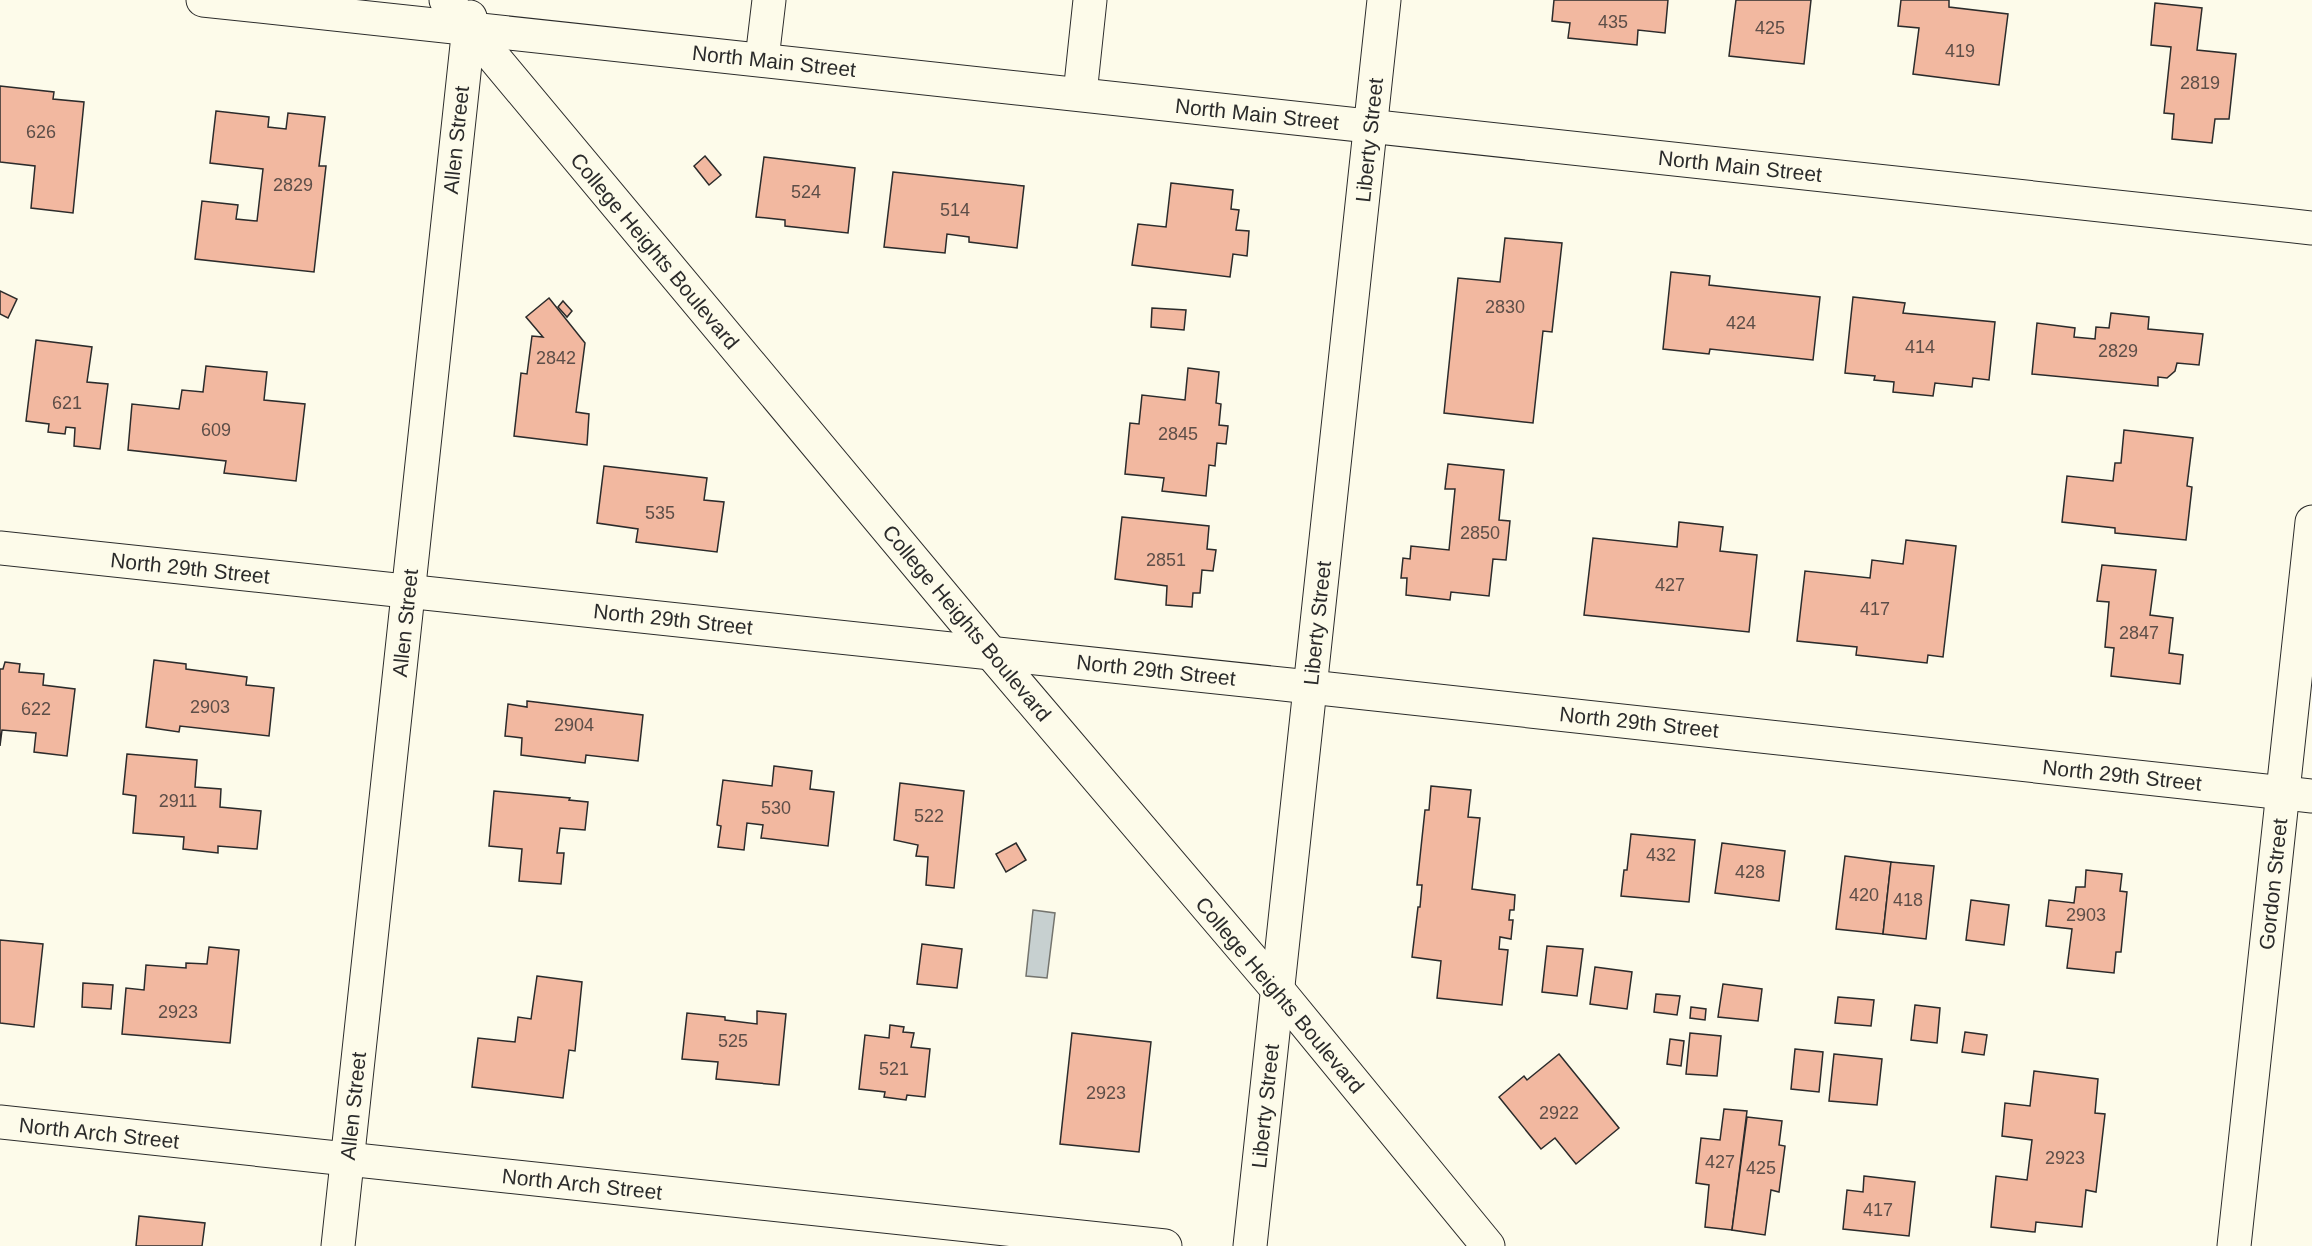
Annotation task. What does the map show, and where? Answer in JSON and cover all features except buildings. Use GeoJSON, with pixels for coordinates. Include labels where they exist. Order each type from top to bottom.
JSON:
{"type":"FeatureCollection","features":[{"type":"Feature","properties":{"kind":"street","name":"North Main Street"},"geometry":{"type":"LineString","coordinates":[[202,0],[470,14],[762,59],[2312,228]]}},
{"type":"Feature","properties":{"kind":"street","name":"College Heights Boulevard"},"geometry":{"type":"LineString","coordinates":[[446,0],[470,14],[991,653],[1278,990],[1488,1246]]}},
{"type":"Feature","properties":{"kind":"street"},"geometry":{"type":"LineString","coordinates":[[762,59],[769,0]]}},
{"type":"Feature","properties":{"kind":"street"},"geometry":{"type":"LineString","coordinates":[[1080,94],[1090,0]]}},
{"type":"Feature","properties":{"kind":"street","name":"Liberty Street"},"geometry":{"type":"LineString","coordinates":[[1250,1246],[1384,0]]}},
{"type":"Feature","properties":{"kind":"street","name":"Allen Street"},"geometry":{"type":"LineString","coordinates":[[338,1246],[470,14]]}},
{"type":"Feature","properties":{"kind":"street","name":"Gordon Street"},"geometry":{"type":"LineString","coordinates":[[2234,1246],[2297,794],[2312,522]]}},
{"type":"Feature","properties":{"kind":"street","name":"North 29th Street"},"geometry":{"type":"LineString","coordinates":[[0,548],[2297,794]]}},
{"type":"Feature","properties":{"kind":"street","name":"North Arch Street"},"geometry":{"type":"LineString","coordinates":[[0,1122],[1165,1246]]}},
{"type":"Feature","properties":{"kind":"shaded area"},"geometry":{"type":"Polygon","coordinates":[[[1033,910],[1055,913],[1047,978],[1026,976],[1033,910]]]}}]}
